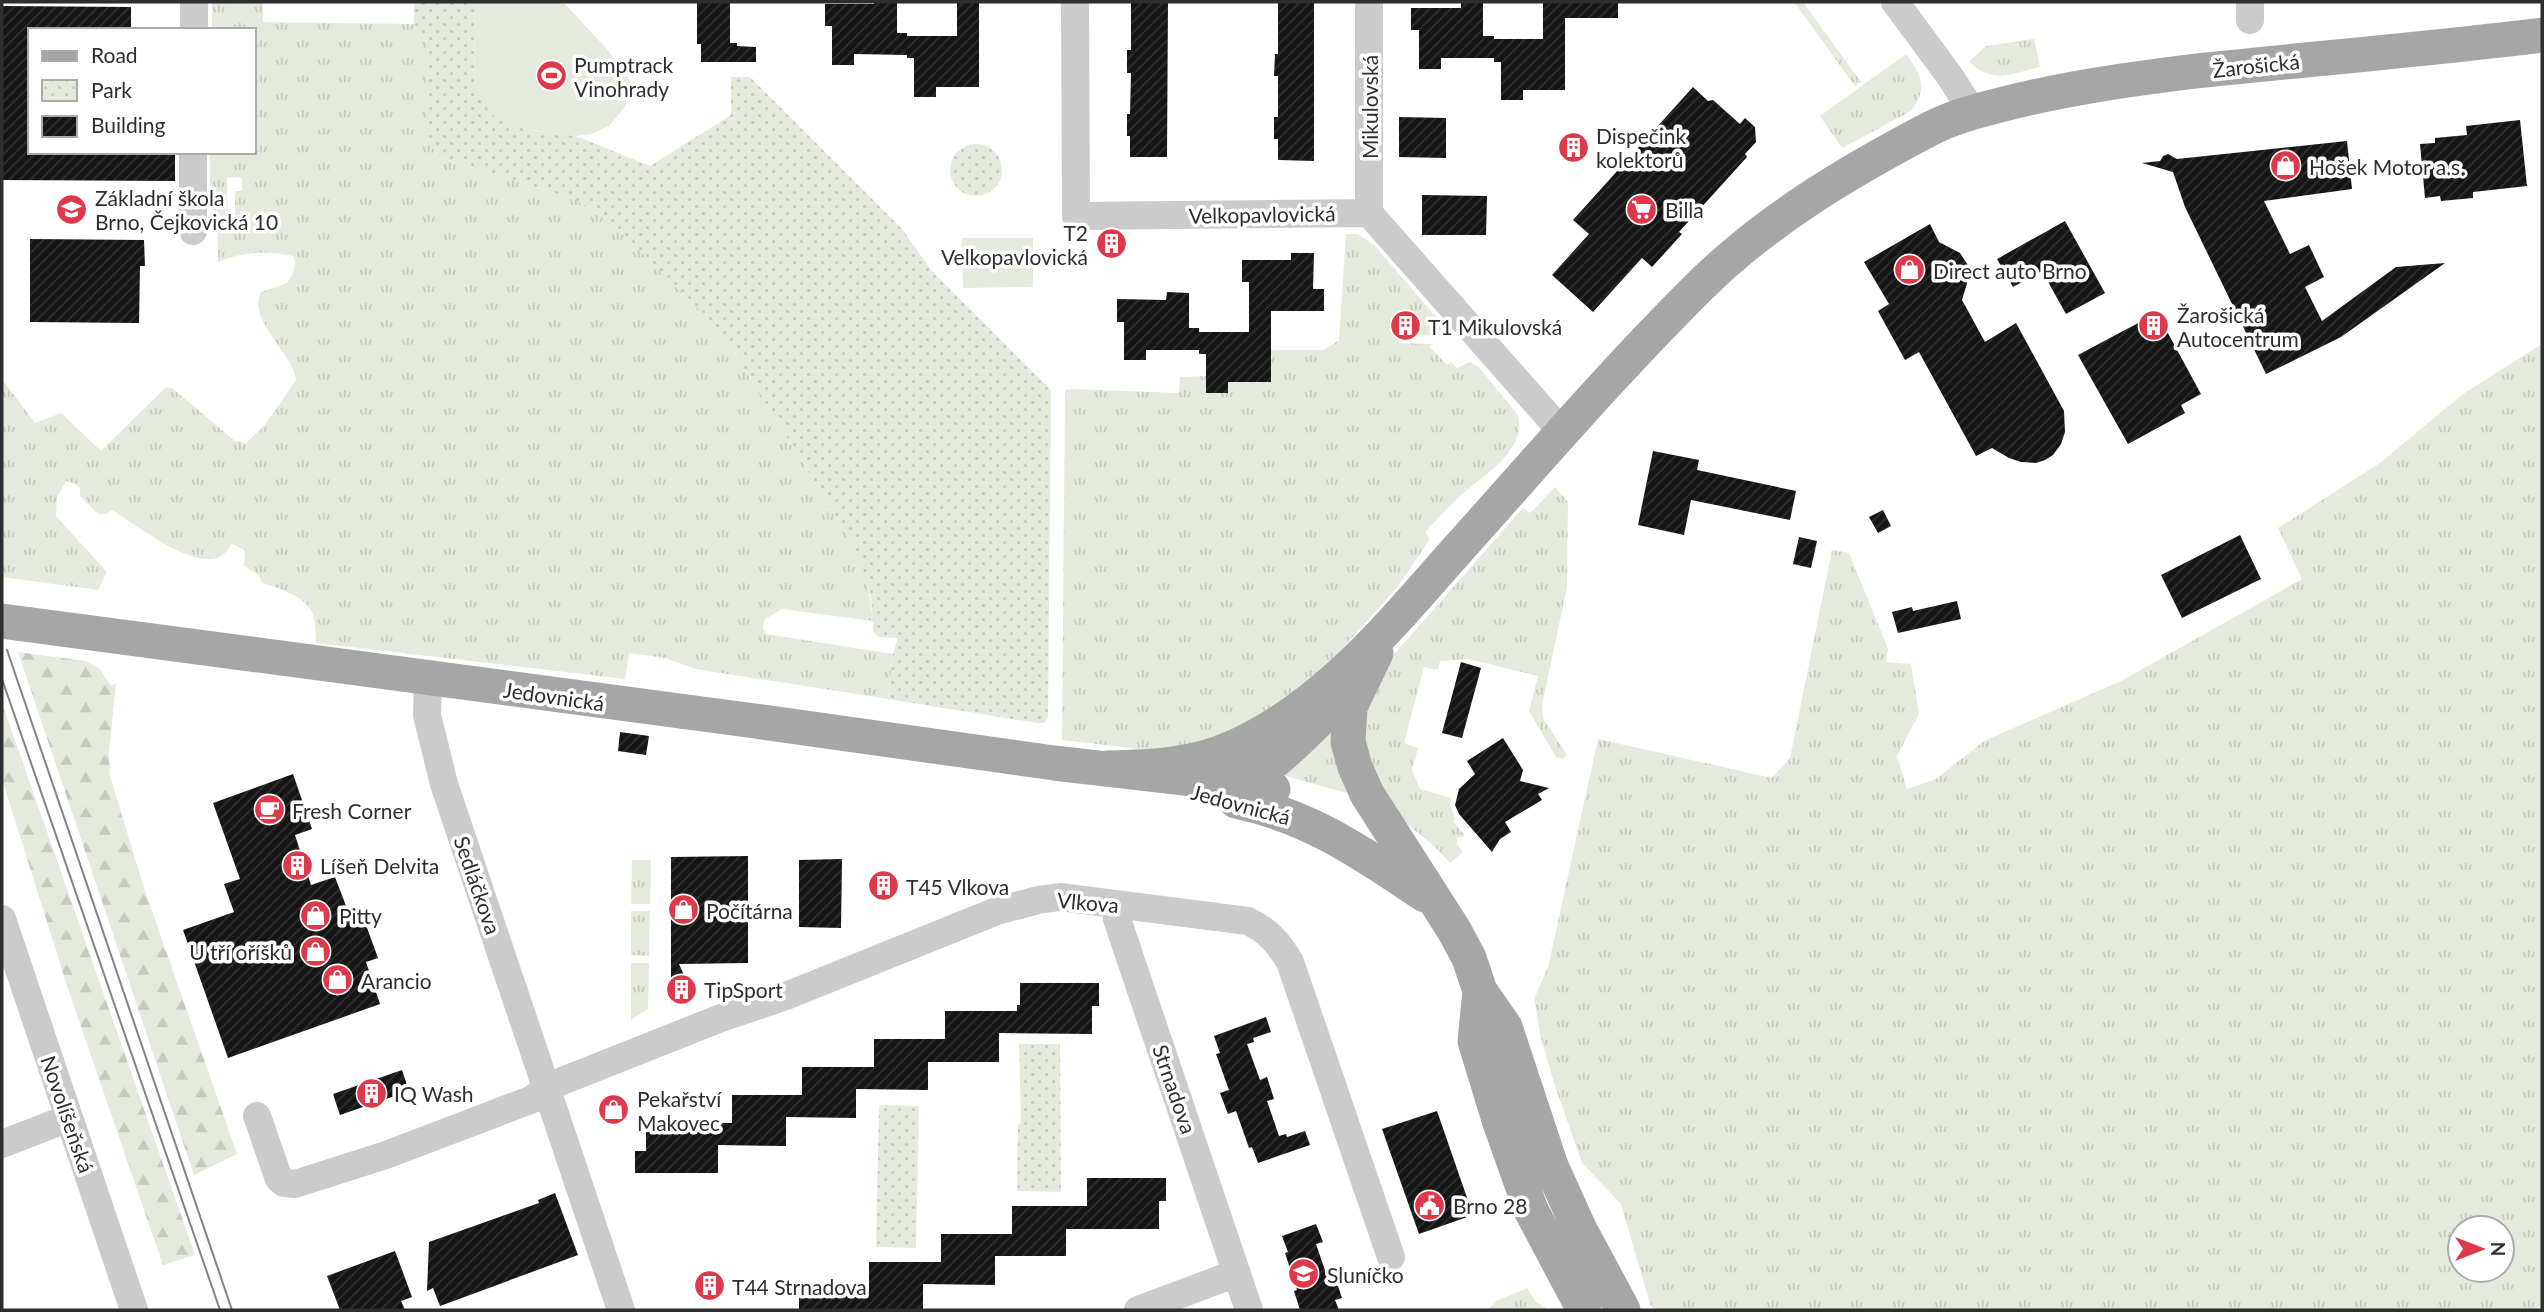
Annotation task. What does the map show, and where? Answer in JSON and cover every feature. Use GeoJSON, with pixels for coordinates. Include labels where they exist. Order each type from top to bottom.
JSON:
{"type":"FeatureCollection","features":[{"type":"Feature","properties":{"kind":"main road","name":"Žarošická"},"geometry":{"type":"LineString","coordinates":[[1386,631],[1669,318],[1746,244],[1812,197],[1937,125],[2033,96],[2128,80],[2542,35]]}},
{"type":"Feature","properties":{"kind":"main road","name":"Jedovnická"},"geometry":{"type":"LineString","coordinates":[[2,621],[1054,763],[1246,781],[1332,815],[1376,841],[1409,871],[1437,903]]}},
{"type":"Feature","properties":{"kind":"main road"},"geometry":{"type":"LineString","coordinates":[[1107,768],[1185,762],[1238,746],[1287,719],[1335,680],[1386,631]]}},
{"type":"Feature","properties":{"kind":"main road"},"geometry":{"type":"LineString","coordinates":[[1246,781],[1292,745],[1336,703],[1386,631]]}},
{"type":"Feature","properties":{"kind":"main road","name":"Jedovnická"},"geometry":{"type":"LineString","coordinates":[[1386,631],[1350,707],[1348,742],[1354,767],[1367,794],[1469,958],[1480,991],[1505,1027],[1551,1166],[1579,1228],[1623,1310]]}},
{"type":"Feature","properties":{"kind":"main road","name":"Jedovnická"},"geometry":{"type":"LineString","coordinates":[[1246,781],[1259,751],[1287,719]]}},
{"type":"Feature","properties":{"kind":"main road","name":"Jedovnická"},"geometry":{"type":"LineString","coordinates":[[1107,768],[1297,818],[1342,840],[1437,903]]}},
{"type":"Feature","properties":{"kind":"main road","name":"Jedovnická"},"geometry":{"type":"LineString","coordinates":[[1480,991],[1475,1041],[1500,1123],[1531,1210],[1584,1310]]}},
{"type":"Feature","properties":{"kind":"street"},"geometry":{"type":"LineString","coordinates":[[194,2],[194,28]]}},
{"type":"Feature","properties":{"kind":"street","name":"Velkopavlovická"},"geometry":{"type":"LineString","coordinates":[[1075,2],[1076,216],[1369,213]]}},
{"type":"Feature","properties":{"kind":"street","name":"Mikulovská"},"geometry":{"type":"LineString","coordinates":[[1369,2],[1369,213]]}},
{"type":"Feature","properties":{"kind":"street"},"geometry":{"type":"LineString","coordinates":[[1895,2],[1973,112]]}},
{"type":"Feature","properties":{"kind":"street"},"geometry":{"type":"LineString","coordinates":[[192,231],[193,154]]}},
{"type":"Feature","properties":{"kind":"street"},"geometry":{"type":"LineString","coordinates":[[1369,213],[1563,433]]}},
{"type":"Feature","properties":{"kind":"street","name":"Sedláčkova"},"geometry":{"type":"LineString","coordinates":[[428,679],[427,715],[442,777],[621,1310]]}},
{"type":"Feature","properties":{"kind":"street","name":"Vlkova"},"geometry":{"type":"LineString","coordinates":[[547,1087],[721,1018],[786,996],[997,911],[1038,900],[1060,897],[1248,921],[1265,929],[1279,943],[1290,962],[1391,1257]]}},
{"type":"Feature","properties":{"kind":"street","name":"Strnadova"},"geometry":{"type":"LineString","coordinates":[[1115,904],[1117,919],[1250,1310]]}},
{"type":"Feature","properties":{"kind":"street","name":"Novolíšeňská"},"geometry":{"type":"LineString","coordinates":[[2,919],[134,1310]]}},
{"type":"Feature","properties":{"kind":"street"},"geometry":{"type":"LineString","coordinates":[[257,1116],[279,1179],[284,1183],[295,1184],[386,1155],[533,1099],[547,1087]]}},
{"type":"Feature","properties":{"kind":"street"},"geometry":{"type":"LineString","coordinates":[[2,1144],[69,1118]]}},
{"type":"Feature","properties":{"kind":"street"},"geometry":{"type":"LineString","coordinates":[[1138,1310],[1237,1273]]}},
{"type":"Feature","properties":{"kind":"green space"},"geometry":{"type":"Polygon","coordinates":[[[212,2],[263,2],[263,22],[414,24],[427,41],[427,138],[438,157],[574,199],[611,222],[706,316],[733,350],[850,539],[866,571],[873,621],[782,609],[764,620],[763,629],[766,634],[893,654],[888,699],[696,669],[665,658],[629,653],[625,679],[316,643],[311,610],[302,600],[262,583],[259,575],[244,566],[245,550],[232,544],[222,555],[210,559],[196,558],[165,544],[112,510],[106,514],[98,514],[80,496],[80,488],[66,481],[57,497],[56,516],[107,572],[98,590],[2,577],[2,379],[35,423],[61,413],[101,451],[166,387],[172,388],[235,441],[246,443],[264,426],[296,380],[288,360],[265,325],[258,303],[261,292],[287,283],[294,270],[293,256],[255,253],[218,262],[218,231],[235,232],[235,191],[242,191],[242,178],[227,177],[228,218],[218,218],[218,214],[210,209],[210,154],[256,154],[256,28],[212,28],[212,2]]]}},
{"type":"Feature","properties":{"kind":"green space"},"geometry":{"type":"Polygon","coordinates":[[[414,2],[474,2],[475,93],[531,130],[576,136],[650,166],[731,115],[731,77],[750,77],[902,229],[931,270],[1051,390],[1048,717],[1045,723],[888,699],[893,654],[898,638],[878,637],[873,631],[868,584],[850,539],[733,350],[706,316],[611,222],[574,199],[438,157],[427,138],[427,41],[414,24],[414,2]]]}},
{"type":"Feature","properties":{"kind":"green space","name":"Pumptrack Vinohrady"},"geometry":{"type":"Polygon","coordinates":[[[474,2],[563,2],[606,48],[635,87],[624,108],[609,126],[591,134],[576,136],[531,130],[495,118],[475,93],[474,2]]]}},
{"type":"Feature","properties":{"kind":"green space"},"geometry":{"type":"Polygon","coordinates":[[[1794,2],[1803,2],[1861,82],[1855,86],[1794,2]]]}},
{"type":"Feature","properties":{"kind":"green space"},"geometry":{"type":"Polygon","coordinates":[[[2034,39],[2040,67],[1994,75],[1969,62],[1986,46],[2034,39]]]}},
{"type":"Feature","properties":{"kind":"green space"},"geometry":{"type":"Polygon","coordinates":[[[1906,54],[1921,82],[1920,95],[1911,111],[1842,148],[1820,116],[1906,54]]]}},
{"type":"Feature","properties":{"kind":"green space"},"geometry":{"type":"Polygon","coordinates":[[[976,144],[995,151],[1002,170],[995,189],[976,196],[957,189],[950,170],[957,151],[976,144]]]}},
{"type":"Feature","properties":{"kind":"green space"},"geometry":{"type":"Polygon","coordinates":[[[1346,234],[1358,234],[1375,246],[1441,323],[1439,336],[1412,335],[1413,319],[1398,319],[1399,343],[1433,344],[1430,347],[1447,365],[1451,362],[1457,368],[1470,362],[1479,367],[1518,415],[1519,428],[1510,450],[1503,460],[1425,532],[1430,539],[1398,586],[1303,693],[1181,754],[1062,740],[1065,390],[1179,393],[1180,377],[1206,376],[1207,393],[1228,393],[1228,382],[1270,382],[1271,350],[1324,350],[1339,340],[1346,234]]]}},
{"type":"Feature","properties":{"kind":"green space"},"geometry":{"type":"Polygon","coordinates":[[[962,238],[1033,238],[1033,287],[963,288],[962,238]]]}},
{"type":"Feature","properties":{"kind":"green space"},"geometry":{"type":"Polygon","coordinates":[[[2542,344],[2542,1310],[1655,1310],[1650,1304],[1621,1204],[1582,1163],[1554,1083],[1541,1038],[1534,999],[1548,967],[1598,739],[1772,778],[1790,758],[1832,550],[1849,553],[1888,649],[1886,662],[1911,664],[1919,714],[1897,756],[1907,789],[1936,779],[1984,741],[2121,681],[2302,579],[2278,528],[2380,463],[2463,394],[2542,344]]]}},
{"type":"Feature","properties":{"kind":"green space"},"geometry":{"type":"Polygon","coordinates":[[[1555,487],[1568,502],[1567,587],[1542,705],[1543,718],[1567,755],[1563,759],[1556,757],[1529,711],[1538,676],[1469,659],[1440,661],[1438,670],[1424,667],[1404,743],[1418,748],[1412,770],[1420,789],[1451,798],[1450,804],[1455,819],[1453,821],[1465,836],[1457,838],[1457,844],[1463,852],[1450,863],[1391,811],[1356,730],[1381,669],[1523,508],[1530,513],[1555,487]]]}},
{"type":"Feature","properties":{"kind":"green space"},"geometry":{"type":"Polygon","coordinates":[[[18,652],[85,661],[99,668],[111,686],[116,683],[109,753],[110,776],[145,891],[237,1154],[194,1175],[18,652]]]}},
{"type":"Feature","properties":{"kind":"green space"},"geometry":{"type":"Polygon","coordinates":[[[2,703],[195,1255],[163,1265],[69,992],[2,779],[2,703]]]}},
{"type":"Feature","properties":{"kind":"green space"},"geometry":{"type":"Polygon","coordinates":[[[1331,726],[1346,793],[1279,774],[1331,726]]]}},
{"type":"Feature","properties":{"kind":"green space"},"geometry":{"type":"Polygon","coordinates":[[[632,860],[651,860],[650,904],[631,904],[632,860]]]}},
{"type":"Feature","properties":{"kind":"green space"},"geometry":{"type":"Polygon","coordinates":[[[631,911],[650,911],[649,956],[631,955],[631,911]]]}},
{"type":"Feature","properties":{"kind":"green space"},"geometry":{"type":"Polygon","coordinates":[[[631,963],[649,963],[648,1009],[631,1020],[631,963]]]}},
{"type":"Feature","properties":{"kind":"green space"},"geometry":{"type":"Polygon","coordinates":[[[1019,1044],[1060,1044],[1061,1192],[1017,1191],[1018,1124],[1021,1123],[1019,1044]]]}},
{"type":"Feature","properties":{"kind":"green space"},"geometry":{"type":"Polygon","coordinates":[[[879,1105],[919,1106],[916,1248],[876,1247],[879,1105]]]}},
{"type":"Feature","properties":{"kind":"green space"},"geometry":{"type":"Polygon","coordinates":[[[1527,1288],[1536,1302],[1549,1310],[1488,1310],[1496,1301],[1527,1288]]]}},
{"type":"Feature","properties":{"kind":"building"},"geometry":{"type":"Polygon","coordinates":[[[697,2],[730,2],[730,43],[756,47],[756,62],[701,62],[701,44],[697,44],[697,2]]]}},
{"type":"Feature","properties":{"kind":"building"},"geometry":{"type":"Polygon","coordinates":[[[897,2],[897,33],[907,33],[907,36],[957,36],[957,2],[979,2],[979,87],[936,87],[936,97],[914,97],[914,58],[907,58],[907,55],[854,54],[854,65],[832,65],[832,26],[825,26],[825,4],[897,2]]]}},
{"type":"Feature","properties":{"kind":"building"},"geometry":{"type":"Polygon","coordinates":[[[1131,2],[1168,2],[1167,157],[1130,157],[1127,114],[1130,114],[1131,73],[1127,73],[1127,50],[1131,50],[1131,2]]]}},
{"type":"Feature","properties":{"kind":"building"},"geometry":{"type":"Polygon","coordinates":[[[1278,2],[1314,2],[1314,161],[1278,160],[1274,117],[1278,117],[1278,76],[1274,76],[1275,54],[1278,54],[1278,2]]]}},
{"type":"Feature","properties":{"kind":"building"},"geometry":{"type":"Polygon","coordinates":[[[1461,2],[1483,2],[1483,36],[1494,36],[1494,39],[1543,39],[1543,2],[1618,2],[1618,18],[1565,18],[1565,90],[1523,90],[1523,100],[1501,100],[1501,62],[1494,62],[1494,58],[1441,58],[1441,69],[1419,69],[1419,30],[1411,30],[1411,8],[1461,8],[1461,2]]]}},
{"type":"Feature","properties":{"kind":"building"},"geometry":{"type":"Polygon","coordinates":[[[2,6],[131,7],[131,28],[28,28],[28,154],[175,154],[175,181],[2,180],[2,6]]]}},
{"type":"Feature","properties":{"kind":"building","name":"Billa"},"geometry":{"type":"Polygon","coordinates":[[[1693,87],[1708,101],[1713,100],[1740,124],[1745,118],[1755,127],[1756,142],[1745,154],[1747,157],[1679,232],[1682,234],[1652,267],[1642,258],[1593,312],[1552,275],[1589,234],[1573,220],[1693,87]]]}},
{"type":"Feature","properties":{"kind":"building"},"geometry":{"type":"Polygon","coordinates":[[[1399,117],[1446,118],[1446,158],[1399,157],[1399,117]]]}},
{"type":"Feature","properties":{"kind":"building"},"geometry":{"type":"Polygon","coordinates":[[[2520,120],[2527,186],[2473,192],[2473,198],[2441,201],[2440,196],[2425,198],[2420,144],[2435,143],[2435,138],[2467,135],[2466,126],[2520,120]]]}},
{"type":"Feature","properties":{"kind":"building"},"geometry":{"type":"Polygon","coordinates":[[[2347,141],[2352,189],[2264,201],[2290,254],[2309,245],[2324,277],[2305,287],[2322,321],[2396,267],[2445,263],[2341,337],[2266,374],[2185,207],[2173,172],[2142,163],[2160,161],[2168,154],[2177,159],[2347,141]]]}},
{"type":"Feature","properties":{"kind":"building"},"geometry":{"type":"Polygon","coordinates":[[[1422,195],[1487,196],[1486,235],[1422,235],[1422,195]]]}},
{"type":"Feature","properties":{"kind":"building"},"geometry":{"type":"Polygon","coordinates":[[[2065,221],[2105,293],[2066,314],[2042,271],[2013,287],[1997,259],[2065,221]]]}},
{"type":"Feature","properties":{"kind":"building"},"geometry":{"type":"Polygon","coordinates":[[[1930,224],[1939,242],[1960,253],[1971,270],[1962,300],[1985,342],[2016,323],[2064,411],[2065,432],[2061,444],[2053,455],[2045,460],[2036,463],[2021,462],[1992,448],[1976,456],[1919,352],[1905,360],[1878,311],[1889,304],[1864,262],[1930,224]]]}},
{"type":"Feature","properties":{"kind":"building"},"geometry":{"type":"Polygon","coordinates":[[[30,239],[144,240],[145,266],[140,266],[139,323],[30,322],[30,239]]]}},
{"type":"Feature","properties":{"kind":"building"},"geometry":{"type":"Polygon","coordinates":[[[1291,253],[1314,253],[1313,289],[1324,289],[1324,311],[1271,311],[1271,382],[1228,382],[1228,393],[1206,393],[1206,354],[1199,354],[1199,350],[1146,350],[1146,360],[1124,360],[1124,322],[1117,322],[1117,299],[1166,300],[1167,292],[1189,293],[1189,328],[1199,328],[1199,332],[1249,332],[1249,282],[1242,282],[1242,260],[1291,260],[1291,253]]]}},
{"type":"Feature","properties":{"kind":"building"},"geometry":{"type":"Polygon","coordinates":[[[2157,313],[2201,394],[2181,405],[2185,413],[2128,444],[2078,355],[2157,313]]]}},
{"type":"Feature","properties":{"kind":"building"},"geometry":{"type":"Polygon","coordinates":[[[1653,451],[1699,460],[1697,470],[1796,491],[1790,520],[1691,500],[1684,535],[1638,525],[1653,451]]]}},
{"type":"Feature","properties":{"kind":"building"},"geometry":{"type":"Polygon","coordinates":[[[1883,510],[1891,526],[1878,533],[1869,517],[1883,510]]]}},
{"type":"Feature","properties":{"kind":"building"},"geometry":{"type":"Polygon","coordinates":[[[2240,535],[2261,579],[2182,618],[2161,575],[2240,535]]]}},
{"type":"Feature","properties":{"kind":"building"},"geometry":{"type":"Polygon","coordinates":[[[1799,537],[1817,541],[1811,568],[1793,564],[1799,537]]]}},
{"type":"Feature","properties":{"kind":"building"},"geometry":{"type":"Polygon","coordinates":[[[1957,601],[1961,619],[1898,633],[1892,612],[1912,607],[1913,611],[1957,601]]]}},
{"type":"Feature","properties":{"kind":"building"},"geometry":{"type":"Polygon","coordinates":[[[1461,662],[1481,668],[1462,738],[1442,733],[1461,662]]]}},
{"type":"Feature","properties":{"kind":"building"},"geometry":{"type":"Polygon","coordinates":[[[620,732],[649,736],[646,755],[618,751],[620,732]]]}},
{"type":"Feature","properties":{"kind":"building"},"geometry":{"type":"Polygon","coordinates":[[[1503,738],[1523,770],[1520,781],[1549,788],[1538,794],[1542,800],[1505,822],[1511,832],[1500,839],[1492,852],[1459,814],[1455,805],[1459,789],[1475,774],[1467,761],[1503,738]]]}},
{"type":"Feature","properties":{"kind":"building"},"geometry":{"type":"Polygon","coordinates":[[[293,774],[312,829],[295,835],[311,885],[335,877],[351,919],[362,914],[378,958],[366,962],[380,1004],[228,1058],[183,930],[234,912],[224,884],[240,879],[213,803],[293,774]]]}},
{"type":"Feature","properties":{"kind":"building"},"geometry":{"type":"Polygon","coordinates":[[[748,856],[748,963],[679,964],[691,991],[686,1000],[671,1002],[671,857],[748,856]]]}},
{"type":"Feature","properties":{"kind":"building"},"geometry":{"type":"Polygon","coordinates":[[[842,859],[841,928],[799,927],[799,860],[842,859]]]}},
{"type":"Feature","properties":{"kind":"building"},"geometry":{"type":"Polygon","coordinates":[[[1020,983],[1099,983],[1099,1006],[1092,1006],[1092,1034],[999,1033],[999,1062],[928,1062],[928,1090],[856,1089],[856,1118],[786,1117],[786,1146],[718,1145],[718,1173],[635,1173],[635,1151],[646,1151],[646,1123],[732,1123],[732,1095],[802,1095],[802,1067],[874,1067],[874,1039],[945,1039],[945,1011],[1017,1011],[1017,1005],[1020,1005],[1020,983]]]}},
{"type":"Feature","properties":{"kind":"building"},"geometry":{"type":"Polygon","coordinates":[[[1266,1017],[1271,1032],[1253,1038],[1254,1042],[1247,1044],[1260,1080],[1267,1077],[1274,1099],[1267,1101],[1279,1136],[1286,1134],[1287,1137],[1305,1131],[1310,1145],[1258,1163],[1252,1147],[1249,1148],[1236,1111],[1228,1114],[1220,1093],[1229,1090],[1216,1054],[1220,1053],[1214,1036],[1266,1017]]]}},
{"type":"Feature","properties":{"kind":"building","name":"IQ Wash"},"geometry":{"type":"Polygon","coordinates":[[[402,1070],[409,1091],[340,1115],[333,1094],[402,1070]]]}},
{"type":"Feature","properties":{"kind":"building"},"geometry":{"type":"Polygon","coordinates":[[[606,1100],[624,1100],[624,1121],[606,1121],[606,1100]]]}},
{"type":"Feature","properties":{"kind":"building"},"geometry":{"type":"Polygon","coordinates":[[[1437,1111],[1473,1215],[1419,1234],[1382,1129],[1437,1111]]]}},
{"type":"Feature","properties":{"kind":"building"},"geometry":{"type":"Polygon","coordinates":[[[1087,1178],[1166,1178],[1166,1201],[1159,1201],[1159,1229],[1066,1229],[1066,1256],[995,1256],[995,1285],[923,1284],[923,1310],[799,1310],[799,1289],[869,1290],[869,1262],[941,1262],[941,1234],[1012,1234],[1012,1206],[1087,1206],[1087,1178]]]}},
{"type":"Feature","properties":{"kind":"building"},"geometry":{"type":"Polygon","coordinates":[[[555,1193],[578,1255],[440,1306],[433,1288],[427,1291],[429,1242],[539,1203],[538,1200],[555,1193]]]}},
{"type":"Feature","properties":{"kind":"building"},"geometry":{"type":"Polygon","coordinates":[[[1316,1224],[1323,1242],[1316,1244],[1328,1279],[1335,1277],[1342,1298],[1335,1300],[1339,1310],[1300,1310],[1294,1291],[1297,1290],[1282,1236],[1316,1224]]]}},
{"type":"Feature","properties":{"kind":"building"},"geometry":{"type":"Polygon","coordinates":[[[395,1251],[412,1297],[401,1301],[405,1310],[340,1310],[327,1276],[395,1251]]]}},
{"type":"Feature","properties":{"kind":"tram line"},"geometry":{"type":"LineString","coordinates":[[7,650],[232,1310]]}},
{"type":"Feature","properties":{"kind":"tram line"},"geometry":{"type":"LineString","coordinates":[[2,679],[220,1310]]}},
{"type":"Feature","properties":{"kind":"place","name":"Pumptrack Vinohrady"},"geometry":{"type":"Point","coordinates":[551,76]}},
{"type":"Feature","properties":{"kind":"place","name":"Dispečink kolektorů"},"geometry":{"type":"Point","coordinates":[1573,147]}},
{"type":"Feature","properties":{"kind":"place","name":"Hošek Motor a.s."},"geometry":{"type":"Point","coordinates":[2286,166]}},
{"type":"Feature","properties":{"kind":"place","name":"Základní škola Brno, Čejkovická 10"},"geometry":{"type":"Point","coordinates":[72,209]}},
{"type":"Feature","properties":{"kind":"place","name":"Billa"},"geometry":{"type":"Point","coordinates":[1642,209]}},
{"type":"Feature","properties":{"kind":"place","name":"T2 Velkopavlovická"},"geometry":{"type":"Point","coordinates":[1111,244]}},
{"type":"Feature","properties":{"kind":"place","name":"Direct auto Brno"},"geometry":{"type":"Point","coordinates":[1910,270]}},
{"type":"Feature","properties":{"kind":"place","name":"T1 Mikulovská"},"geometry":{"type":"Point","coordinates":[1405,326]}},
{"type":"Feature","properties":{"kind":"place","name":"Žarošická Autocentrum"},"geometry":{"type":"Point","coordinates":[2154,326]}},
{"type":"Feature","properties":{"kind":"place","name":"Fresh Corner"},"geometry":{"type":"Point","coordinates":[269,810]}},
{"type":"Feature","properties":{"kind":"place","name":"Líšeň Delvita"},"geometry":{"type":"Point","coordinates":[297,865]}},
{"type":"Feature","properties":{"kind":"place","name":"T45 Vlkova"},"geometry":{"type":"Point","coordinates":[883,886]}},
{"type":"Feature","properties":{"kind":"place","name":"Počítárna"},"geometry":{"type":"Point","coordinates":[683,910]}},
{"type":"Feature","properties":{"kind":"place","name":"Pitty"},"geometry":{"type":"Point","coordinates":[316,915]}},
{"type":"Feature","properties":{"kind":"place","name":"U tří oříšků"},"geometry":{"type":"Point","coordinates":[315,951]}},
{"type":"Feature","properties":{"kind":"place","name":"Arancio"},"geometry":{"type":"Point","coordinates":[338,980]}},
{"type":"Feature","properties":{"kind":"place","name":"TipSport"},"geometry":{"type":"Point","coordinates":[681,989]}},
{"type":"Feature","properties":{"kind":"place","name":"IQ Wash"},"geometry":{"type":"Point","coordinates":[371,1093]}},
{"type":"Feature","properties":{"kind":"place","name":"Pekařství Makovec"},"geometry":{"type":"Point","coordinates":[614,1110]}},
{"type":"Feature","properties":{"kind":"place","name":"Brno 28"},"geometry":{"type":"Point","coordinates":[1430,1205]}},
{"type":"Feature","properties":{"kind":"place","name":"Sluníčko"},"geometry":{"type":"Point","coordinates":[1304,1274]}},
{"type":"Feature","properties":{"kind":"place","name":"T44 Strnadova"},"geometry":{"type":"Point","coordinates":[709,1286]}}]}
